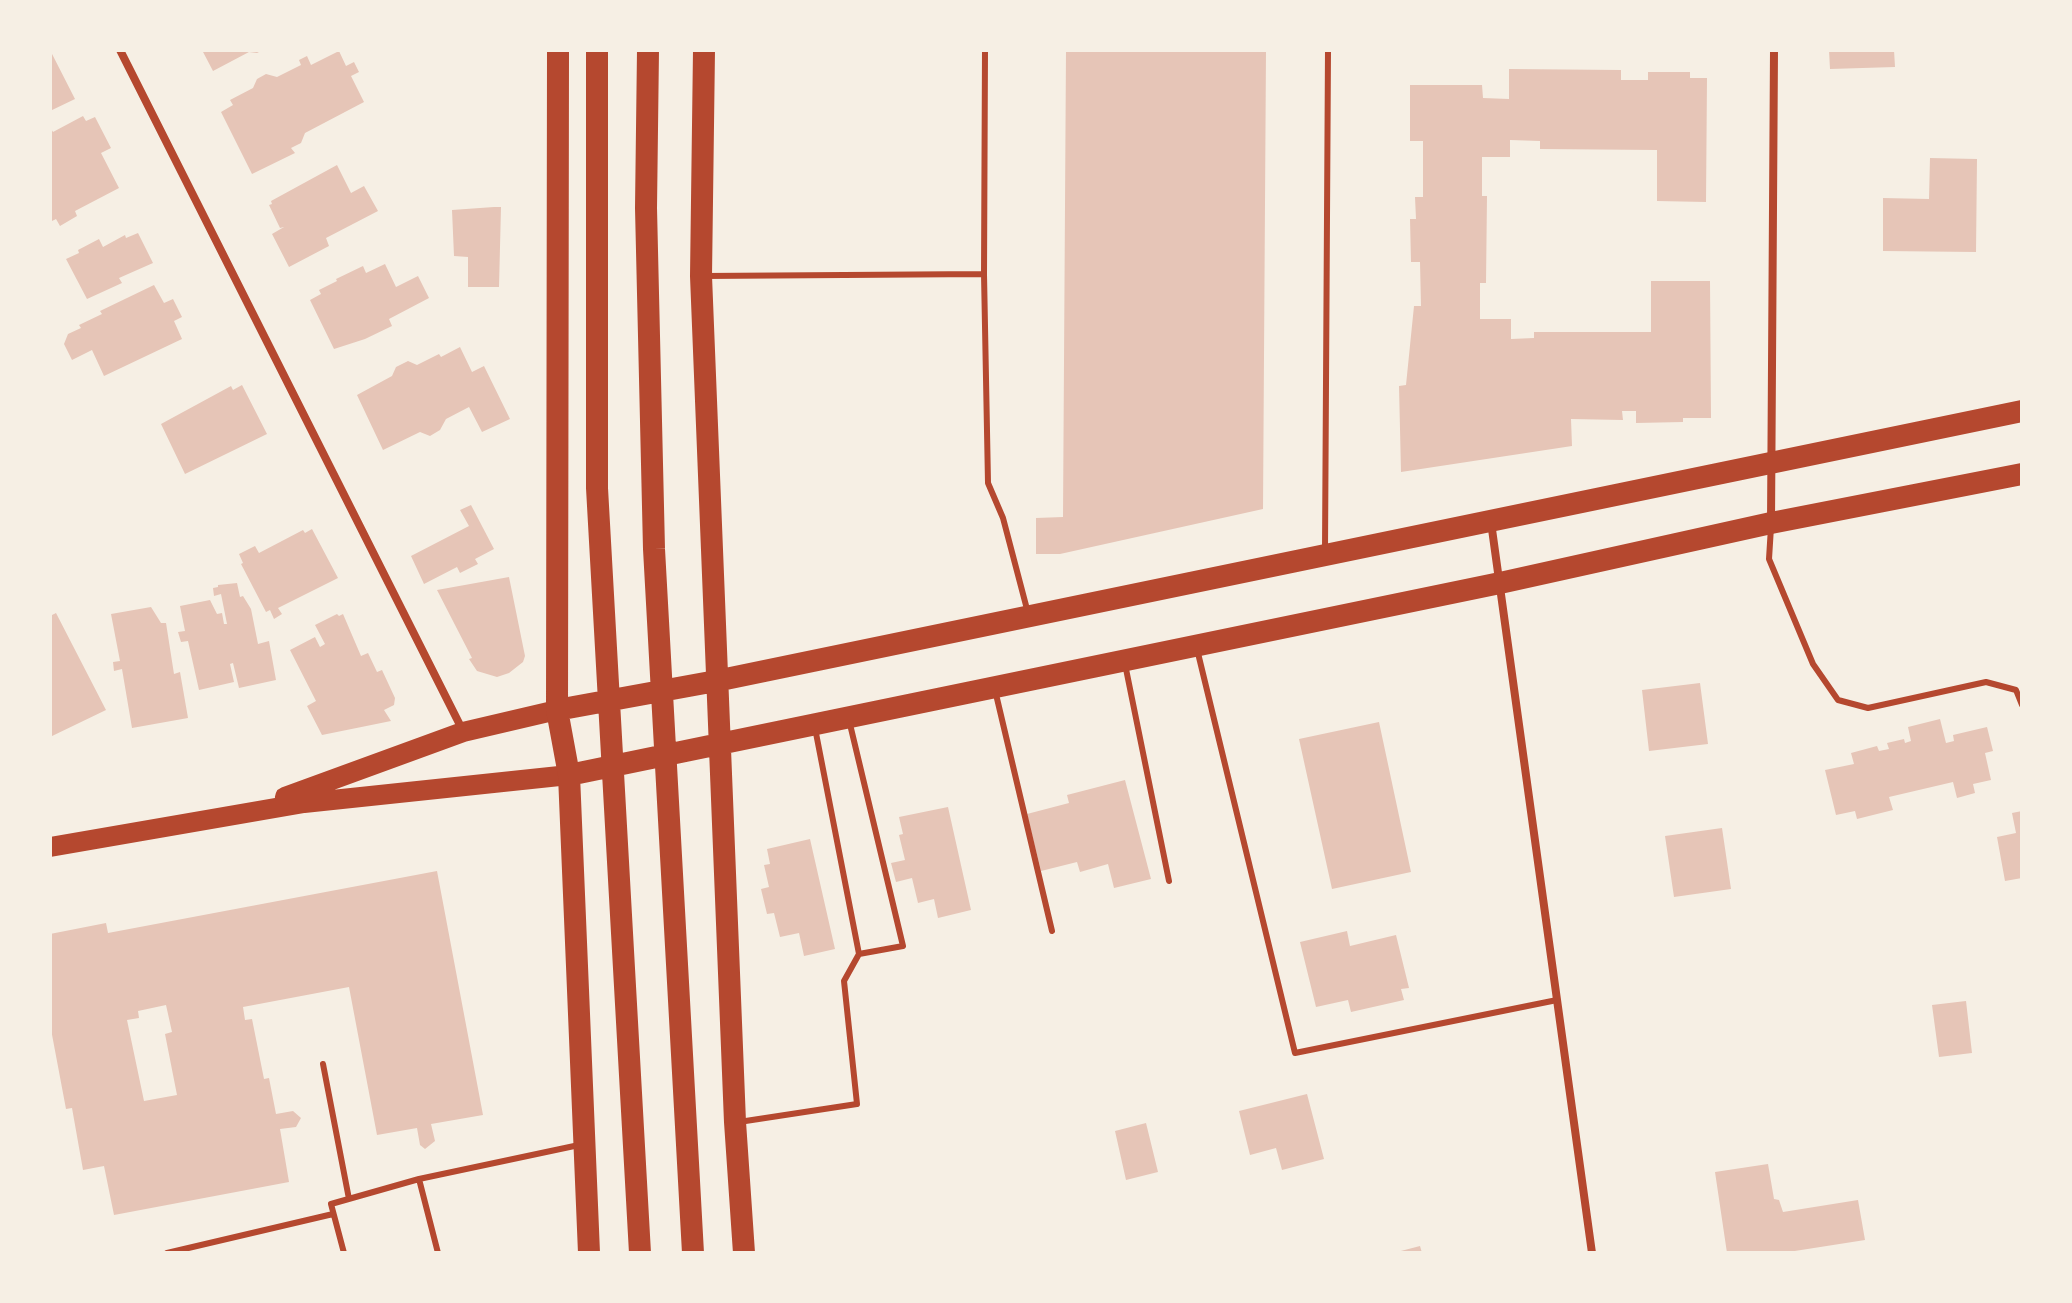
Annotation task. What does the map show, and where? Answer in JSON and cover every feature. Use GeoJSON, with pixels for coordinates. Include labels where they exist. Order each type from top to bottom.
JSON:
{"type":"FeatureCollection","features":[{"type":"Feature","properties":{"kind":"highway"},"geometry":{"type":"LineString","coordinates":[[558,50],[557,710],[579,772],[589,1253]]}},
{"type":"Feature","properties":{"kind":"highway"},"geometry":{"type":"LineString","coordinates":[[597,50],[597,488],[640,1253]]}},
{"type":"Feature","properties":{"kind":"highway"},"geometry":{"type":"LineString","coordinates":[[648,50],[646,208],[654,549],[693,1253]]}},
{"type":"Feature","properties":{"kind":"highway"},"geometry":{"type":"LineString","coordinates":[[704,50],[701,276],[735,1122],[744,1253]]}},
{"type":"Feature","properties":{"kind":"highway"},"geometry":{"type":"LineString","coordinates":[[557,710],[716,681],[2022,411]]}},
{"type":"Feature","properties":{"kind":"highway"},"geometry":{"type":"LineString","coordinates":[[579,772],[1500,583],[1771,523],[2022,474]]}},
{"type":"Feature","properties":{"kind":"main road"},"geometry":{"type":"LineString","coordinates":[[244,812],[463,732],[557,710]]}},
{"type":"Feature","properties":{"kind":"main road"},"geometry":{"type":"LineString","coordinates":[[50,847],[304,803],[579,772]]}},
{"type":"Feature","properties":{"kind":"street"},"geometry":{"type":"LineString","coordinates":[[120,50],[463,732]]}},
{"type":"Feature","properties":{"kind":"street"},"geometry":{"type":"LineString","coordinates":[[1771,523],[1774,50]]}},
{"type":"Feature","properties":{"kind":"street"},"geometry":{"type":"LineString","coordinates":[[1491,522],[1592,1253]]}},
{"type":"Feature","properties":{"kind":"lane"},"geometry":{"type":"LineString","coordinates":[[985,50],[984,274],[988,483],[1003,518],[1029,617]]}},
{"type":"Feature","properties":{"kind":"lane"},"geometry":{"type":"LineString","coordinates":[[1325,556],[1328,50]]}},
{"type":"Feature","properties":{"kind":"lane"},"geometry":{"type":"LineString","coordinates":[[701,276],[984,274]]}},
{"type":"Feature","properties":{"kind":"lane"},"geometry":{"type":"LineString","coordinates":[[1771,523],[1769,559],[1813,664],[1838,700],[1868,708],[1986,682],[2016,690],[2022,705]]}},
{"type":"Feature","properties":{"kind":"lane"},"geometry":{"type":"LineString","coordinates":[[1196,645],[1295,1053],[1557,1000]]}},
{"type":"Feature","properties":{"kind":"lane"},"geometry":{"type":"LineString","coordinates":[[1124,660],[1169,881]]}},
{"type":"Feature","properties":{"kind":"lane"},"geometry":{"type":"LineString","coordinates":[[994,687],[1052,931]]}},
{"type":"Feature","properties":{"kind":"lane"},"geometry":{"type":"LineString","coordinates":[[848,717],[903,946],[859,954]]}},
{"type":"Feature","properties":{"kind":"lane"},"geometry":{"type":"LineString","coordinates":[[735,1122],[857,1104],[844,981],[859,954],[814,724]]}},
{"type":"Feature","properties":{"kind":"lane"},"geometry":{"type":"LineString","coordinates":[[323,1064],[349,1199]]}},
{"type":"Feature","properties":{"kind":"lane"},"geometry":{"type":"LineString","coordinates":[[344,1253],[331,1204],[419,1179],[586,1143]]}},
{"type":"Feature","properties":{"kind":"lane"},"geometry":{"type":"LineString","coordinates":[[419,1179],[438,1253]]}},
{"type":"Feature","properties":{"kind":"lane"},"geometry":{"type":"LineString","coordinates":[[167,1253],[333,1214]]}},
{"type":"Feature","properties":{"kind":"building"},"geometry":{"type":"Polygon","coordinates":[[[50,50],[75,99],[50,111],[50,50]]]}},
{"type":"Feature","properties":{"kind":"building"},"geometry":{"type":"Polygon","coordinates":[[[202,50],[263,50],[249,52],[213,71],[202,50]]]}},
{"type":"Feature","properties":{"kind":"building"},"geometry":{"type":"Polygon","coordinates":[[[1066,50],[1266,50],[1263,509],[1060,554],[1036,554],[1036,518],[1063,517],[1066,50]]]}},
{"type":"Feature","properties":{"kind":"building"},"geometry":{"type":"Polygon","coordinates":[[[1829,50],[1894,50],[1895,67],[1830,69],[1829,50]]]}},
{"type":"Feature","properties":{"kind":"building"},"geometry":{"type":"Polygon","coordinates":[[[339,51],[346,66],[354,62],[359,72],[351,76],[364,102],[305,133],[301,143],[291,148],[295,153],[252,174],[221,112],[233,105],[230,100],[253,88],[257,79],[266,74],[277,77],[301,65],[299,60],[307,56],[311,65],[339,51]]]}},
{"type":"Feature","properties":{"kind":"building"},"geometry":{"type":"Polygon","coordinates":[[[1509,69],[1621,70],[1621,80],[1648,80],[1648,72],[1690,72],[1690,78],[1707,78],[1706,202],[1657,201],[1657,150],[1540,149],[1540,141],[1510,140],[1510,157],[1482,157],[1482,196],[1487,196],[1486,283],[1480,283],[1480,319],[1511,319],[1511,339],[1534,338],[1534,332],[1651,332],[1651,281],[1710,281],[1711,418],[1636,423],[1636,411],[1622,411],[1623,420],[1571,419],[1572,446],[1401,472],[1399,386],[1406,385],[1414,306],[1421,306],[1420,262],[1411,262],[1410,219],[1416,219],[1415,197],[1423,197],[1423,141],[1410,141],[1410,85],[1482,85],[1483,98],[1509,99],[1509,69]]]}},
{"type":"Feature","properties":{"kind":"building"},"geometry":{"type":"Polygon","coordinates":[[[83,116],[86,121],[95,117],[111,148],[101,153],[119,188],[75,211],[77,216],[60,226],[56,219],[50,222],[50,127],[53,132],[83,116]]]}},
{"type":"Feature","properties":{"kind":"building"},"geometry":{"type":"Polygon","coordinates":[[[1930,158],[1977,159],[1976,252],[1883,251],[1883,198],[1929,199],[1930,158]]]}},
{"type":"Feature","properties":{"kind":"building"},"geometry":{"type":"Polygon","coordinates":[[[337,165],[351,193],[364,186],[378,211],[326,238],[329,246],[289,267],[272,234],[284,227],[280,228],[269,205],[271,201],[337,165]]]}},
{"type":"Feature","properties":{"kind":"building"},"geometry":{"type":"Polygon","coordinates":[[[501,207],[499,287],[468,287],[468,257],[454,256],[452,210],[501,207]]]}},
{"type":"Feature","properties":{"kind":"building"},"geometry":{"type":"Polygon","coordinates":[[[138,233],[153,263],[119,278],[122,283],[87,299],[66,259],[99,239],[103,247],[125,235],[126,238],[138,233]]]}},
{"type":"Feature","properties":{"kind":"building"},"geometry":{"type":"Polygon","coordinates":[[[385,264],[396,287],[418,276],[429,298],[389,319],[392,326],[334,349],[310,300],[336,279],[363,266],[366,273],[385,264]]]}},
{"type":"Feature","properties":{"kind":"building"},"geometry":{"type":"Polygon","coordinates":[[[154,285],[164,303],[173,299],[182,317],[174,321],[182,339],[104,376],[92,350],[72,360],[64,344],[68,334],[102,314],[100,311],[154,285]]]}},
{"type":"Feature","properties":{"kind":"building"},"geometry":{"type":"Polygon","coordinates":[[[460,347],[472,372],[484,366],[510,419],[482,432],[469,407],[446,419],[440,430],[430,436],[420,432],[383,450],[357,395],[392,376],[396,367],[408,361],[417,365],[460,347]]]}},
{"type":"Feature","properties":{"kind":"building"},"geometry":{"type":"Polygon","coordinates":[[[242,385],[267,434],[185,474],[161,424],[231,386],[233,390],[242,385]]]}},
{"type":"Feature","properties":{"kind":"building"},"geometry":{"type":"Polygon","coordinates":[[[471,505],[494,549],[475,559],[478,564],[460,573],[457,567],[424,584],[411,556],[469,526],[460,510],[471,505]]]}},
{"type":"Feature","properties":{"kind":"building"},"geometry":{"type":"Polygon","coordinates":[[[312,529],[338,578],[278,608],[282,614],[274,619],[270,610],[266,612],[241,564],[239,554],[255,546],[259,553],[303,530],[305,533],[312,529]]]}},
{"type":"Feature","properties":{"kind":"building"},"geometry":{"type":"Polygon","coordinates":[[[509,577],[525,656],[523,662],[509,673],[497,677],[477,671],[437,590],[509,577]]]}},
{"type":"Feature","properties":{"kind":"building"},"geometry":{"type":"Polygon","coordinates":[[[237,583],[240,597],[243,596],[251,609],[258,644],[269,641],[276,680],[239,688],[233,663],[230,664],[234,682],[199,690],[188,641],[181,642],[178,632],[185,631],[180,606],[210,600],[217,614],[222,613],[224,624],[227,624],[221,594],[214,596],[213,588],[237,583]]]}},
{"type":"Feature","properties":{"kind":"building"},"geometry":{"type":"Polygon","coordinates":[[[151,607],[161,623],[166,623],[174,674],[180,672],[188,718],[132,728],[122,669],[114,671],[113,662],[120,661],[111,614],[151,607]]]}},
{"type":"Feature","properties":{"kind":"building"},"geometry":{"type":"Polygon","coordinates":[[[56,613],[106,710],[50,737],[50,616],[56,613]]]}},
{"type":"Feature","properties":{"kind":"building"},"geometry":{"type":"Polygon","coordinates":[[[343,614],[361,656],[368,653],[377,672],[382,670],[395,698],[394,705],[384,710],[391,721],[322,735],[307,706],[316,701],[290,650],[315,637],[320,647],[325,644],[315,625],[343,614]]]}},
{"type":"Feature","properties":{"kind":"building"},"geometry":{"type":"Polygon","coordinates":[[[1700,683],[1708,744],[1649,751],[1642,690],[1700,683]]]}},
{"type":"Feature","properties":{"kind":"building"},"geometry":{"type":"Polygon","coordinates":[[[1940,719],[1946,743],[1954,741],[1953,735],[1987,727],[1993,751],[1985,753],[1991,780],[1973,784],[1975,793],[1957,798],[1953,782],[1889,797],[1893,810],[1857,819],[1855,811],[1836,815],[1825,770],[1854,764],[1851,753],[1877,746],[1879,751],[1889,749],[1887,743],[1904,739],[1905,743],[1911,741],[1908,727],[1940,719]]]}},
{"type":"Feature","properties":{"kind":"building"},"geometry":{"type":"Polygon","coordinates":[[[1379,722],[1411,872],[1332,889],[1299,739],[1379,722]]]}},
{"type":"Feature","properties":{"kind":"building"},"geometry":{"type":"Polygon","coordinates":[[[1125,780],[1151,879],[1114,888],[1108,864],[1080,872],[1077,862],[1041,871],[1027,814],[1069,803],[1067,795],[1125,780]]]}},
{"type":"Feature","properties":{"kind":"building"},"geometry":{"type":"Polygon","coordinates":[[[948,807],[971,910],[938,918],[934,899],[918,903],[912,878],[896,882],[891,863],[905,860],[899,835],[903,834],[899,817],[948,807]]]}},
{"type":"Feature","properties":{"kind":"building"},"geometry":{"type":"Polygon","coordinates":[[[2022,811],[2022,878],[2005,881],[1997,837],[2016,833],[2012,813],[2022,811]]]}},
{"type":"Feature","properties":{"kind":"building"},"geometry":{"type":"Polygon","coordinates":[[[1722,828],[1731,889],[1674,897],[1665,836],[1722,828]]]}},
{"type":"Feature","properties":{"kind":"building"},"geometry":{"type":"Polygon","coordinates":[[[810,839],[835,949],[804,956],[799,933],[780,937],[774,913],[767,914],[761,889],[769,887],[764,865],[770,864],[767,849],[810,839]]]}},
{"type":"Feature","properties":{"kind":"building"},"geometry":{"type":"Polygon","coordinates":[[[437,871],[483,1115],[431,1124],[435,1141],[425,1149],[420,1145],[417,1128],[377,1135],[349,987],[243,1007],[245,1020],[252,1019],[264,1079],[269,1078],[276,1114],[293,1111],[301,1118],[296,1127],[280,1129],[289,1182],[114,1215],[104,1166],[83,1170],[72,1108],[66,1109],[50,1024],[50,934],[106,923],[108,933],[437,871]],[[166,1005],[138,1011],[139,1018],[127,1020],[144,1101],[177,1095],[165,1034],[172,1032],[166,1005]]]}},
{"type":"Feature","properties":{"kind":"building"},"geometry":{"type":"Polygon","coordinates":[[[1347,931],[1350,946],[1396,935],[1409,988],[1401,989],[1404,1000],[1351,1012],[1348,1000],[1316,1007],[1300,942],[1347,931]]]}},
{"type":"Feature","properties":{"kind":"building"},"geometry":{"type":"Polygon","coordinates":[[[1966,1001],[1972,1053],[1939,1057],[1932,1005],[1966,1001]]]}},
{"type":"Feature","properties":{"kind":"building"},"geometry":{"type":"Polygon","coordinates":[[[1307,1094],[1324,1159],[1282,1170],[1276,1148],[1250,1155],[1239,1111],[1307,1094]]]}},
{"type":"Feature","properties":{"kind":"building"},"geometry":{"type":"Polygon","coordinates":[[[1146,1123],[1158,1172],[1126,1180],[1115,1131],[1146,1123]]]}},
{"type":"Feature","properties":{"kind":"building"},"geometry":{"type":"Polygon","coordinates":[[[1768,1164],[1774,1199],[1779,1200],[1783,1212],[1858,1200],[1865,1240],[1782,1253],[1727,1253],[1715,1172],[1768,1164]]]}},
{"type":"Feature","properties":{"kind":"building"},"geometry":{"type":"Polygon","coordinates":[[[1420,1246],[1422,1253],[1397,1253],[1397,1252],[1420,1246]]]}}]}
